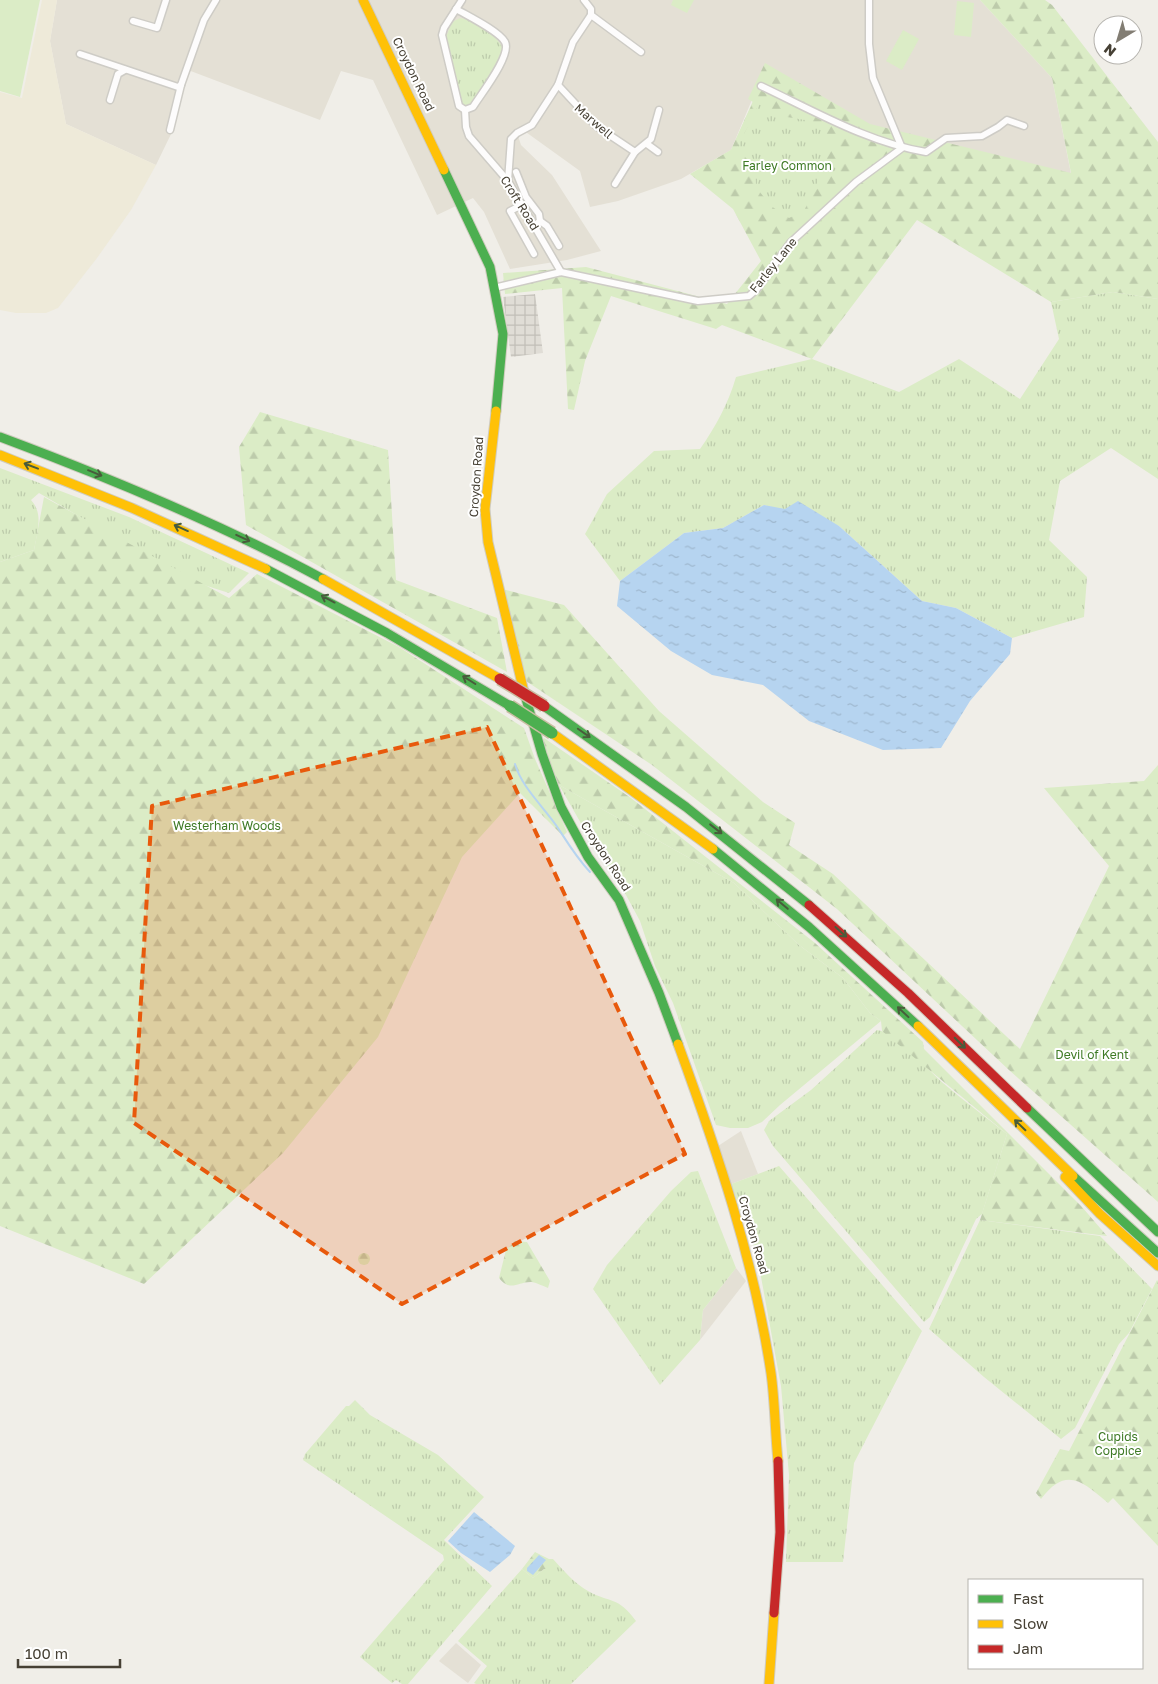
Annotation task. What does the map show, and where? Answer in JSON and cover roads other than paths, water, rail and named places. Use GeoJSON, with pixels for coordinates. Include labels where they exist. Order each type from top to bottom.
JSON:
{"type":"FeatureCollection","features":[{"type":"Feature","properties":{"kind":"main road","name":"Croydon Road"},"geometry":{"type":"LineString","coordinates":[[363,0],[490,267],[503,334],[501,370],[485,509],[493,569],[520,679],[542,754],[561,807],[588,857],[619,900],[678,1041],[742,1237],[756,1292],[771,1375],[779,1479],[780,1532],[769,1684]]}},
{"type":"Feature","properties":{"kind":"main road"},"geometry":{"type":"LineString","coordinates":[[0,437],[140,492],[263,548],[382,610],[544,706],[694,812],[829,921],[908,992],[1063,1144],[1156,1229]]}},
{"type":"Feature","properties":{"kind":"main road"},"geometry":{"type":"LineString","coordinates":[[0,455],[153,516],[293,581],[404,641],[552,732],[689,830],[795,914],[909,1017],[1045,1150],[1158,1253]]}},
{"type":"Feature","properties":{"kind":"main road"},"geometry":{"type":"LineString","coordinates":[[1045,1150],[1085,1200],[1158,1266]]}},
{"type":"Feature","properties":{"kind":"street"},"geometry":{"type":"LineString","coordinates":[[133,21],[157,28],[166,0]]}},
{"type":"Feature","properties":{"kind":"street"},"geometry":{"type":"LineString","coordinates":[[170,130],[182,85],[204,20],[216,0]]}},
{"type":"Feature","properties":{"kind":"street","name":"Croft Road"},"geometry":{"type":"LineString","coordinates":[[462,0],[444,28],[442,36],[459,106],[465,110],[466,127],[469,136],[508,181],[522,205],[537,224],[561,272]]}},
{"type":"Feature","properties":{"kind":"street"},"geometry":{"type":"LineString","coordinates":[[584,0],[591,15],[641,52]]}},
{"type":"Feature","properties":{"kind":"street"},"geometry":{"type":"LineString","coordinates":[[869,0],[869,44],[873,78],[902,148]]}},
{"type":"Feature","properties":{"kind":"street"},"geometry":{"type":"LineString","coordinates":[[456,10],[503,39],[507,48],[505,58],[473,106],[465,110]]}},
{"type":"Feature","properties":{"kind":"street"},"geometry":{"type":"LineString","coordinates":[[508,181],[511,139],[517,133],[532,125],[558,85],[573,42],[591,15]]}},
{"type":"Feature","properties":{"kind":"street"},"geometry":{"type":"LineString","coordinates":[[80,54],[178,87],[182,85]]}},
{"type":"Feature","properties":{"kind":"street"},"geometry":{"type":"LineString","coordinates":[[110,100],[118,74],[123,69],[126,70]]}},
{"type":"Feature","properties":{"kind":"street","name":"Marwell"},"geometry":{"type":"LineString","coordinates":[[558,85],[596,126],[635,152]]}},
{"type":"Feature","properties":{"kind":"street"},"geometry":{"type":"LineString","coordinates":[[761,86],[844,125],[902,148],[926,152],[946,138],[982,136],[998,128],[1007,120],[1024,126]]}},
{"type":"Feature","properties":{"kind":"street"},"geometry":{"type":"LineString","coordinates":[[615,184],[635,152],[651,139],[659,110]]}},
{"type":"Feature","properties":{"kind":"street"},"geometry":{"type":"LineString","coordinates":[[647,144],[658,152]]}},
{"type":"Feature","properties":{"kind":"street","name":"Farley Lane"},"geometry":{"type":"LineString","coordinates":[[494,288],[561,272],[698,301],[749,296],[757,289],[790,243],[856,182],[902,148]]}},
{"type":"Feature","properties":{"kind":"street"},"geometry":{"type":"LineString","coordinates":[[516,172],[526,197],[540,214],[537,224],[547,226],[559,246]]}},
{"type":"Feature","properties":{"kind":"street"},"geometry":{"type":"LineString","coordinates":[[522,205],[510,212],[534,254]]}},
{"type":"Feature","properties":{"kind":"water"},"geometry":{"type":"Polygon","coordinates":[[[798,501],[839,526],[922,601],[956,608],[1012,638],[1010,654],[970,701],[941,748],[883,750],[809,721],[763,685],[712,675],[671,651],[617,606],[620,581],[684,533],[723,528],[764,505],[785,509],[798,501]]]}},
{"type":"Feature","properties":{"kind":"water"},"geometry":{"type":"Polygon","coordinates":[[[474,1512],[515,1546],[510,1555],[490,1572],[461,1553],[448,1541],[474,1512]]]}},
{"type":"Feature","properties":{"kind":"water"},"geometry":{"type":"Polygon","coordinates":[[[539,1555],[546,1560],[533,1575],[527,1571],[527,1568],[539,1555]]]}},
{"type":"Feature","properties":{"kind":"waterway"},"geometry":{"type":"LineString","coordinates":[[515,764],[528,789],[590,872]]}},
{"type":"Feature","properties":{"kind":"park label","name":"Farley Common"},"geometry":{"type":"Point","coordinates":[787,165]}},
{"type":"Feature","properties":{"kind":"park label","name":"Westerham Woods"},"geometry":{"type":"Point","coordinates":[227,825]}},
{"type":"Feature","properties":{"kind":"park label","name":"Devil of Kent"},"geometry":{"type":"Point","coordinates":[1092,1054]}},
{"type":"Feature","properties":{"kind":"park label","name":"Cupids Coppice"},"geometry":{"type":"Point","coordinates":[1118,1443]}}]}
